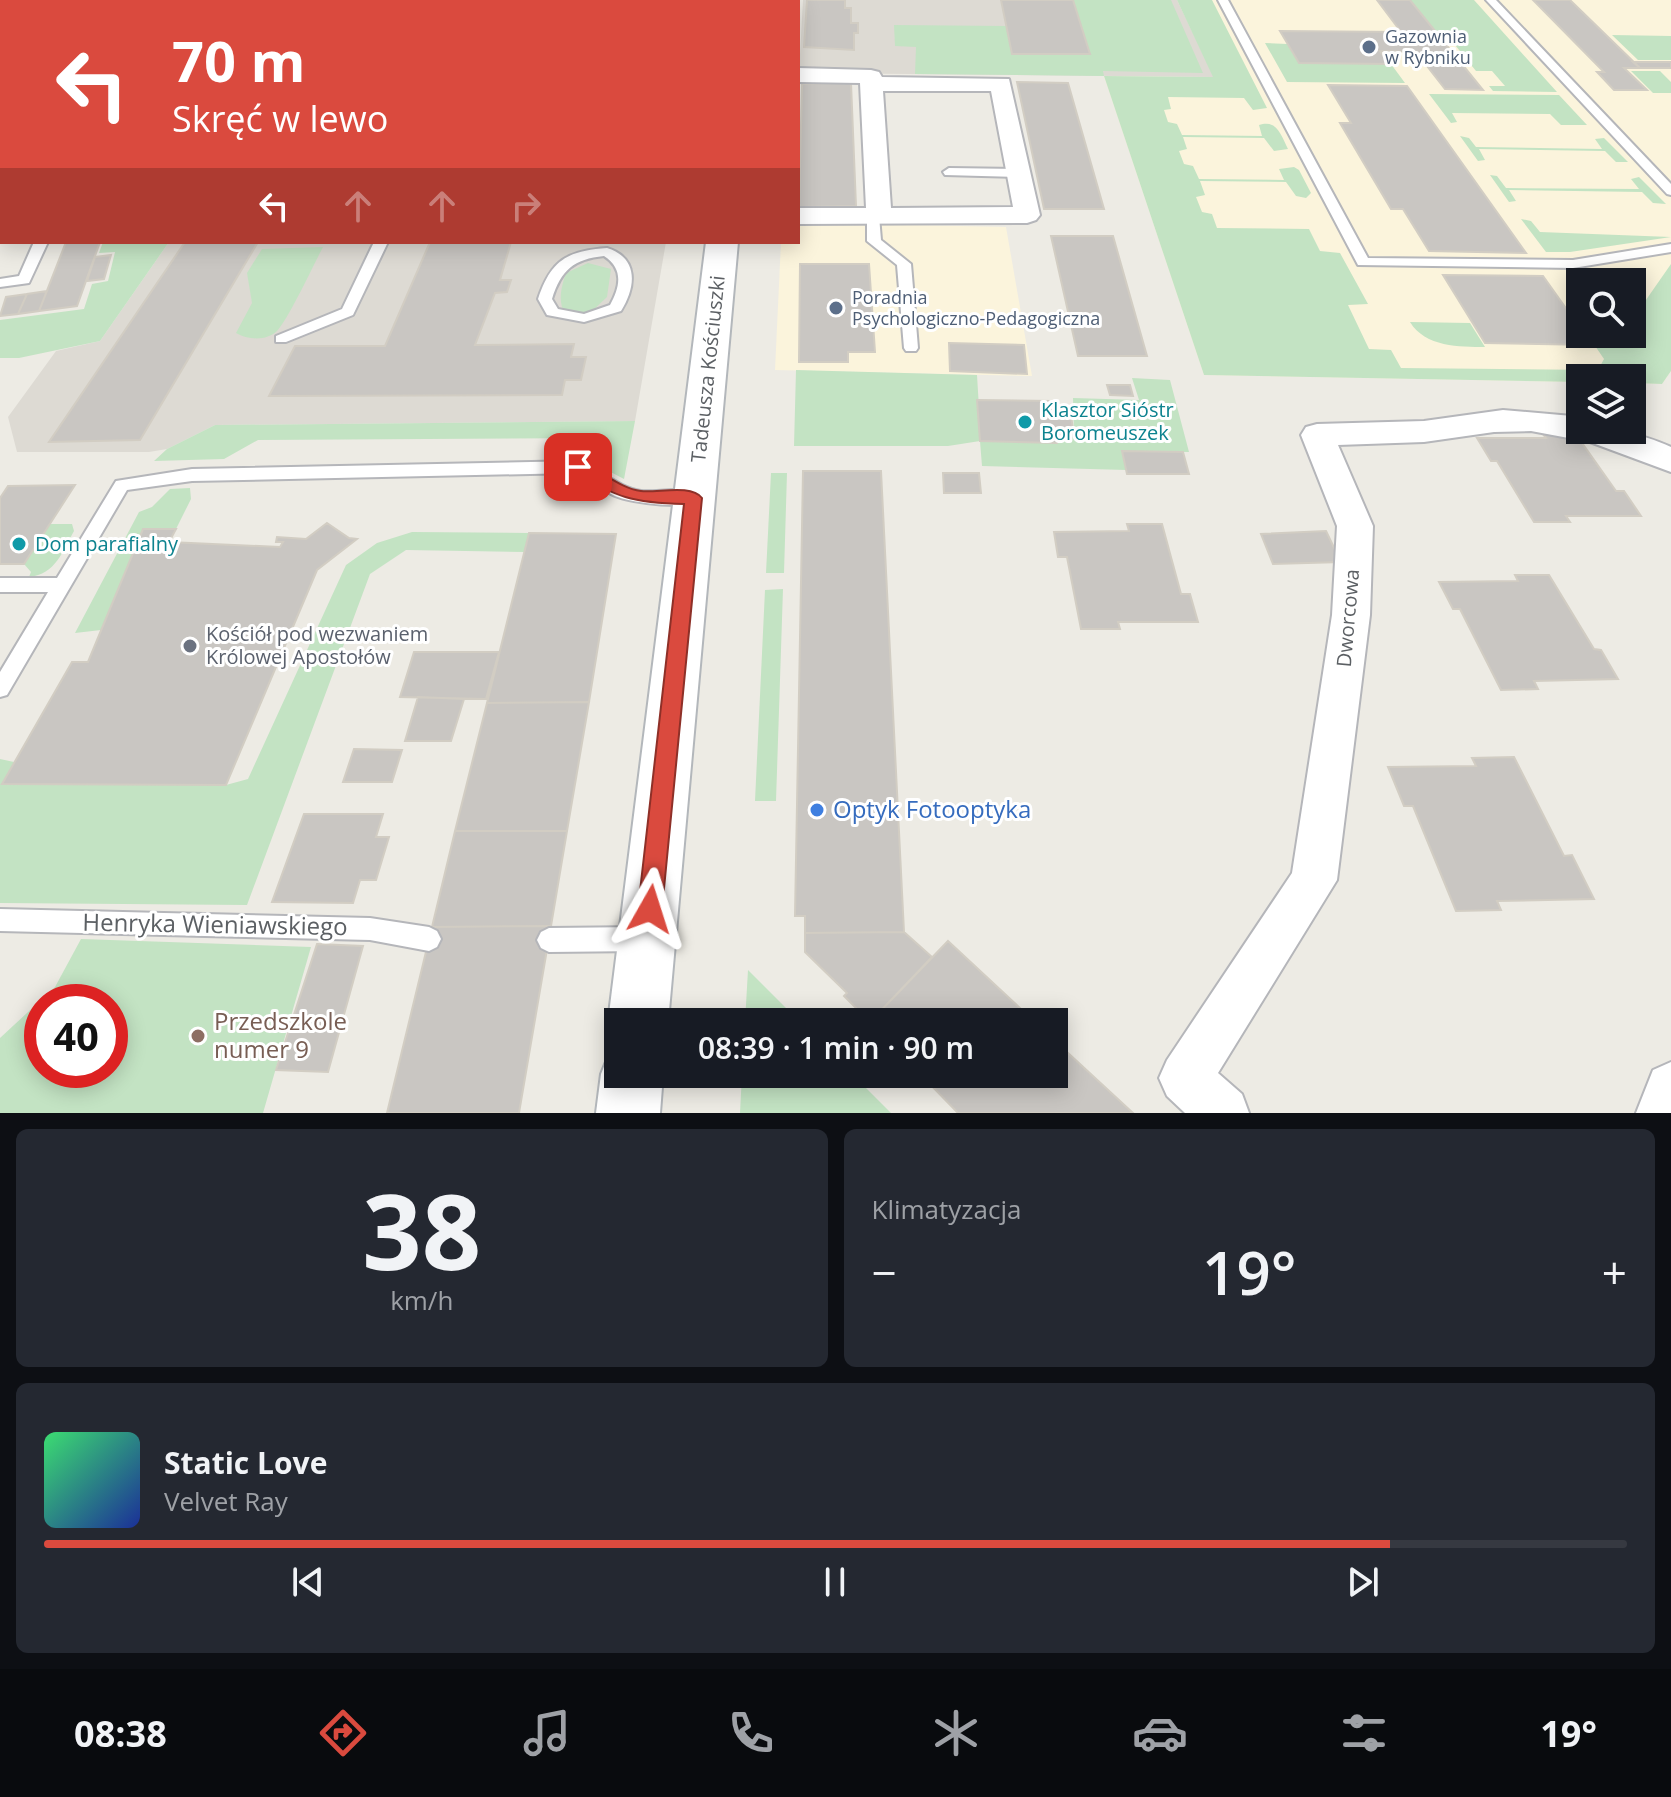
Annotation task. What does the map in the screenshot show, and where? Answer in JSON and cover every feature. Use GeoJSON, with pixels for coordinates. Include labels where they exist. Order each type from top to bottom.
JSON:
{"type":"FeatureCollection","features":[{"type":"Feature","properties":{"kind":"street"},"geometry":{"type":"LineString","coordinates":[[800,75],[871,77],[876,216]]}},
{"type":"Feature","properties":{"kind":"street"},"geometry":{"type":"LineString","coordinates":[[800,216],[1027,215],[1001,84],[871,84]]}},
{"type":"Feature","properties":{"kind":"street","name":"Tadeusza Kościuszki"},"geometry":{"type":"LineString","coordinates":[[640,1008],[722,244]]}},
{"type":"Feature","properties":{"kind":"street","name":"Dworcowa"},"geometry":{"type":"LineString","coordinates":[[1223,1113],[1185,1078],[1314,880],[1347,647],[1355,526],[1317,435],[1442,430],[1512,420],[1540,422],[1615,440],[1671,461]]}},
{"type":"Feature","properties":{"kind":"street"},"geometry":{"type":"LineString","coordinates":[[628,1113],[631,1088]]}},
{"type":"Feature","properties":{"kind":"street"},"geometry":{"type":"LineString","coordinates":[[1662,1113],[1671,1088]]}},
{"type":"Feature","properties":{"kind":"lane"},"geometry":{"type":"LineString","coordinates":[[1223,0],[1363,262],[1573,264],[1671,248]]}},
{"type":"Feature","properties":{"kind":"lane"},"geometry":{"type":"LineString","coordinates":[[1491,0],[1671,191]]}},
{"type":"Feature","properties":{"kind":"lane"},"geometry":{"type":"LineString","coordinates":[[949,172],[1018,173]]}},
{"type":"Feature","properties":{"kind":"lane"},"geometry":{"type":"LineString","coordinates":[[876,216],[874,241],[904,264],[911,348]]}},
{"type":"Feature","properties":{"kind":"lane"},"geometry":{"type":"LineString","coordinates":[[0,283],[24,280],[40,244]]}},
{"type":"Feature","properties":{"kind":"lane"},"geometry":{"type":"LineString","coordinates":[[281,339],[348,312],[380,244]]}},
{"type":"Feature","properties":{"kind":"lane"},"geometry":{"type":"LineString","coordinates":[[609,247],[626,267],[626,280],[616,308],[601,316],[585,319],[567,318],[552,312],[545,299],[551,279],[560,265],[609,247]]}},
{"type":"Feature","properties":{"kind":"lane"},"geometry":{"type":"LineString","coordinates":[[0,689],[122,485],[192,475],[578,467],[622,492],[641,497],[694,498]]}},
{"type":"Feature","properties":{"kind":"lane"},"geometry":{"type":"LineString","coordinates":[[0,585],[63,585]]}},
{"type":"Feature","properties":{"kind":"lane","name":"Henryka Wieniawskiego"},"geometry":{"type":"LineString","coordinates":[[0,920],[370,929],[429,939]]}},
{"type":"Feature","properties":{"kind":"lane"},"geometry":{"type":"LineString","coordinates":[[549,940],[647,939]]}},
{"type":"Feature","properties":{"kind":"shaded area"},"geometry":{"type":"Polygon","coordinates":[[[803,0],[1177,0],[1214,77],[800,73],[803,0]]]}},
{"type":"Feature","properties":{"kind":"shaded area"},"geometry":{"type":"Polygon","coordinates":[[[1177,0],[1671,0],[1671,371],[1662,384],[1646,383],[1646,364],[1566,364],[1566,382],[1204,375],[1104,76],[1213,77],[1177,0]]]}},
{"type":"Feature","properties":{"kind":"shaded area"},"geometry":{"type":"Polygon","coordinates":[[[800,221],[1006,227],[1032,376],[775,370],[781,244],[800,244],[800,221]]]}},
{"type":"Feature","properties":{"kind":"shaded area"},"geometry":{"type":"Polygon","coordinates":[[[168,244],[666,244],[635,421],[215,425],[167,449],[149,452],[17,452],[8,417],[56,351],[100,341],[168,244]]]}},
{"type":"Feature","properties":{"kind":"green space"},"geometry":{"type":"Polygon","coordinates":[[[1073,0],[1171,0],[1203,73],[1103,71],[1104,76],[915,74],[916,47],[895,46],[894,25],[1006,26],[1012,54],[1089,54],[1073,0]]]}},
{"type":"Feature","properties":{"kind":"green space"},"geometry":{"type":"Polygon","coordinates":[[[1177,0],[1212,0],[1267,108],[1253,110],[1244,98],[1168,97],[1171,109],[1164,110],[1168,122],[1177,124],[1182,135],[1262,136],[1259,125],[1270,124],[1278,130],[1288,149],[1274,151],[1264,138],[1183,137],[1187,149],[1179,151],[1184,164],[1193,166],[1199,179],[1284,180],[1279,169],[1294,167],[1299,170],[1311,193],[1306,198],[1296,196],[1286,182],[1200,181],[1205,195],[1196,197],[1202,212],[1212,214],[1217,228],[1309,229],[1320,251],[1340,253],[1368,304],[1348,305],[1369,349],[1391,350],[1401,368],[1566,370],[1566,382],[1204,375],[1104,76],[1213,77],[1177,0]]]}},
{"type":"Feature","properties":{"kind":"green space"},"geometry":{"type":"Polygon","coordinates":[[[1410,0],[1474,0],[1557,92],[1493,91],[1489,86],[1505,86],[1492,71],[1476,71],[1451,40],[1442,39],[1410,0]]]}},
{"type":"Feature","properties":{"kind":"green space"},"geometry":{"type":"Polygon","coordinates":[[[1612,35],[1671,36],[1671,60],[1638,60],[1612,35]]]}},
{"type":"Feature","properties":{"kind":"green space"},"geometry":{"type":"Polygon","coordinates":[[[1265,43],[1287,44],[1299,63],[1391,64],[1405,83],[1287,82],[1265,43]]]}},
{"type":"Feature","properties":{"kind":"green space"},"geometry":{"type":"Polygon","coordinates":[[[1631,71],[1660,71],[1671,82],[1671,93],[1653,93],[1631,71]]]}},
{"type":"Feature","properties":{"kind":"green space"},"geometry":{"type":"Polygon","coordinates":[[[1429,94],[1559,95],[1587,125],[1561,125],[1550,114],[1452,113],[1457,122],[1451,123],[1429,94]]]}},
{"type":"Feature","properties":{"kind":"green space"},"geometry":{"type":"Polygon","coordinates":[[[1460,136],[1469,138],[1476,147],[1602,149],[1595,139],[1604,138],[1628,162],[1616,162],[1605,151],[1479,149],[1485,160],[1478,161],[1460,136]]]}},
{"type":"Feature","properties":{"kind":"green space"},"geometry":{"type":"Polygon","coordinates":[[[1490,175],[1497,176],[1506,188],[1639,189],[1631,179],[1639,177],[1666,204],[1653,203],[1642,192],[1509,190],[1516,201],[1509,202],[1490,175]]]}},
{"type":"Feature","properties":{"kind":"green space"},"geometry":{"type":"Polygon","coordinates":[[[1521,219],[1531,221],[1540,232],[1671,237],[1570,252],[1546,252],[1521,219]]]}},
{"type":"Feature","properties":{"kind":"green space"},"geometry":{"type":"Polygon","coordinates":[[[102,244],[168,244],[100,341],[19,358],[0,358],[0,320],[84,309],[92,284],[108,281],[115,252],[99,253],[102,244]]]}},
{"type":"Feature","properties":{"kind":"green space"},"geometry":{"type":"Polygon","coordinates":[[[323,247],[277,331],[268,337],[257,338],[236,333],[252,303],[247,273],[262,249],[323,247]]]}},
{"type":"Feature","properties":{"kind":"green space"},"geometry":{"type":"Polygon","coordinates":[[[588,263],[611,269],[607,297],[589,314],[565,313],[561,298],[566,273],[588,263]]]}},
{"type":"Feature","properties":{"kind":"green space"},"geometry":{"type":"Polygon","coordinates":[[[1671,264],[1671,371],[1662,384],[1646,383],[1646,364],[1601,364],[1604,359],[1597,348],[1646,348],[1646,300],[1671,264]]]}},
{"type":"Feature","properties":{"kind":"green space"},"geometry":{"type":"Polygon","coordinates":[[[1410,322],[1470,323],[1485,347],[1454,346],[1434,341],[1410,322]]]}},
{"type":"Feature","properties":{"kind":"green space"},"geometry":{"type":"Polygon","coordinates":[[[796,370],[977,375],[981,441],[1056,443],[1056,436],[1074,436],[1073,398],[1139,400],[1132,378],[1170,380],[1189,452],[1123,451],[1127,470],[982,466],[980,441],[948,446],[794,446],[796,370]]]}},
{"type":"Feature","properties":{"kind":"green space"},"geometry":{"type":"Polygon","coordinates":[[[635,421],[624,479],[599,466],[603,438],[258,440],[224,459],[154,461],[167,449],[215,425],[635,421]]]}},
{"type":"Feature","properties":{"kind":"green space"},"geometry":{"type":"Polygon","coordinates":[[[771,473],[787,473],[784,573],[766,573],[771,473]]]}},
{"type":"Feature","properties":{"kind":"green space"},"geometry":{"type":"Polygon","coordinates":[[[190,488],[191,499],[176,529],[143,529],[101,630],[75,633],[139,512],[152,507],[170,489],[190,488]]]}},
{"type":"Feature","properties":{"kind":"green space"},"geometry":{"type":"Polygon","coordinates":[[[50,524],[72,524],[74,531],[52,567],[29,577],[31,572],[24,564],[50,524]]]}},
{"type":"Feature","properties":{"kind":"green space"},"geometry":{"type":"Polygon","coordinates":[[[412,532],[529,533],[524,552],[406,550],[370,574],[247,905],[0,903],[0,759],[14,762],[3,784],[226,785],[248,779],[346,565],[377,543],[412,532]]]}},
{"type":"Feature","properties":{"kind":"green space"},"geometry":{"type":"Polygon","coordinates":[[[783,589],[776,801],[755,801],[765,590],[783,589]]]}},
{"type":"Feature","properties":{"kind":"green space","name":"Przedszkole numer 9"},"geometry":{"type":"Polygon","coordinates":[[[81,939],[311,947],[263,1113],[0,1113],[0,1038],[24,1016],[24,1088],[128,1088],[128,984],[57,984],[81,939]]]}},
{"type":"Feature","properties":{"kind":"green space"},"geometry":{"type":"Polygon","coordinates":[[[748,970],[786,1008],[746,1008],[748,970]]]}},
{"type":"Feature","properties":{"kind":"green space"},"geometry":{"type":"Polygon","coordinates":[[[741,1088],[866,1088],[891,1113],[740,1113],[741,1088]]]}},
{"type":"Feature","properties":{"kind":"building"},"geometry":{"type":"Polygon","coordinates":[[[807,0],[845,0],[845,8],[851,8],[851,23],[858,23],[858,33],[854,33],[854,50],[804,47],[807,0]]]}},
{"type":"Feature","properties":{"kind":"building"},"geometry":{"type":"Polygon","coordinates":[[[1001,0],[1073,0],[1090,54],[1012,54],[1001,0]]]}},
{"type":"Feature","properties":{"kind":"building","name":"Gazownia w Rybniku"},"geometry":{"type":"Polygon","coordinates":[[[1377,0],[1410,0],[1483,90],[1445,89],[1416,52],[1380,51],[1389,64],[1299,63],[1280,31],[1401,32],[1377,0]]]}},
{"type":"Feature","properties":{"kind":"building"},"geometry":{"type":"Polygon","coordinates":[[[1533,0],[1570,0],[1640,68],[1624,68],[1647,90],[1614,90],[1597,72],[1604,72],[1533,0]]]}},
{"type":"Feature","properties":{"kind":"building"},"geometry":{"type":"Polygon","coordinates":[[[1633,62],[1671,62],[1671,68],[1640,68],[1633,62]]]}},
{"type":"Feature","properties":{"kind":"building"},"geometry":{"type":"Polygon","coordinates":[[[1017,82],[1068,83],[1104,209],[1044,209],[1017,82]]]}},
{"type":"Feature","properties":{"kind":"building"},"geometry":{"type":"Polygon","coordinates":[[[851,83],[856,206],[800,207],[802,84],[851,83]]]}},
{"type":"Feature","properties":{"kind":"building"},"geometry":{"type":"Polygon","coordinates":[[[1328,85],[1407,86],[1526,253],[1429,251],[1403,209],[1391,209],[1340,123],[1351,123],[1328,85]]]}},
{"type":"Feature","properties":{"kind":"building"},"geometry":{"type":"Polygon","coordinates":[[[1051,236],[1113,236],[1147,356],[1078,356],[1051,236]]]}},
{"type":"Feature","properties":{"kind":"building"},"geometry":{"type":"Polygon","coordinates":[[[65,244],[99,244],[77,306],[39,311],[65,244]]]}},
{"type":"Feature","properties":{"kind":"building"},"geometry":{"type":"Polygon","coordinates":[[[184,244],[257,244],[140,440],[49,442],[184,244]]]}},
{"type":"Feature","properties":{"kind":"building"},"geometry":{"type":"Polygon","coordinates":[[[429,244],[510,244],[500,280],[511,280],[507,292],[495,293],[475,345],[574,344],[571,357],[586,357],[581,380],[565,380],[562,395],[269,396],[295,346],[385,346],[429,244]]]}},
{"type":"Feature","properties":{"kind":"building"},"geometry":{"type":"Polygon","coordinates":[[[111,255],[104,279],[87,281],[95,257],[111,255]]]}},
{"type":"Feature","properties":{"kind":"building","name":"Poradnia Psychologiczno-Pedagogiczna"},"geometry":{"type":"Polygon","coordinates":[[[800,264],[869,264],[875,352],[848,352],[848,362],[799,362],[800,264]]]}},
{"type":"Feature","properties":{"kind":"building"},"geometry":{"type":"Polygon","coordinates":[[[1443,275],[1543,276],[1566,308],[1566,345],[1485,343],[1443,275]]]}},
{"type":"Feature","properties":{"kind":"building"},"geometry":{"type":"Polygon","coordinates":[[[47,291],[39,311],[18,314],[27,294],[47,291]]]}},
{"type":"Feature","properties":{"kind":"building"},"geometry":{"type":"Polygon","coordinates":[[[27,294],[18,314],[0,316],[6,297],[27,294]]]}},
{"type":"Feature","properties":{"kind":"building"},"geometry":{"type":"Polygon","coordinates":[[[949,343],[1024,345],[1027,374],[950,371],[949,343]]]}},
{"type":"Feature","properties":{"kind":"building"},"geometry":{"type":"Polygon","coordinates":[[[1107,385],[1130,385],[1133,396],[1110,395],[1107,385]]]}},
{"type":"Feature","properties":{"kind":"building","name":"Klasztor Sióstr Boromeuszek"},"geometry":{"type":"Polygon","coordinates":[[[977,400],[1051,401],[1052,408],[1070,408],[1074,437],[1056,436],[1057,443],[980,441],[977,400]]]}},
{"type":"Feature","properties":{"kind":"building"},"geometry":{"type":"Polygon","coordinates":[[[1542,433],[1566,433],[1566,444],[1583,444],[1616,491],[1624,491],[1641,516],[1566,516],[1570,522],[1534,522],[1497,461],[1491,461],[1477,438],[1546,438],[1542,433]]]}},
{"type":"Feature","properties":{"kind":"building"},"geometry":{"type":"Polygon","coordinates":[[[1122,451],[1183,452],[1189,474],[1127,474],[1122,451]]]}},
{"type":"Feature","properties":{"kind":"building"},"geometry":{"type":"Polygon","coordinates":[[[803,471],[881,471],[904,932],[805,933],[805,916],[795,916],[803,471]]]}},
{"type":"Feature","properties":{"kind":"building"},"geometry":{"type":"Polygon","coordinates":[[[943,473],[979,473],[981,493],[944,493],[943,473]]]}},
{"type":"Feature","properties":{"kind":"building","name":"Dom parafialny"},"geometry":{"type":"Polygon","coordinates":[[[75,485],[24,564],[0,564],[0,498],[8,486],[75,485]]]}},
{"type":"Feature","properties":{"kind":"building","name":"Kościół pod wezwaniem Królowej Apostołów"},"geometry":{"type":"Polygon","coordinates":[[[327,523],[349,538],[357,539],[317,570],[226,785],[2,784],[72,662],[88,662],[143,529],[176,529],[169,542],[280,547],[283,542],[276,542],[277,537],[306,539],[327,523]]]}},
{"type":"Feature","properties":{"kind":"building"},"geometry":{"type":"Polygon","coordinates":[[[1127,524],[1162,524],[1181,594],[1190,594],[1198,622],[1118,622],[1120,629],[1081,629],[1067,557],[1058,557],[1054,532],[1129,531],[1127,524]]]}},
{"type":"Feature","properties":{"kind":"building"},"geometry":{"type":"Polygon","coordinates":[[[1326,531],[1341,562],[1273,564],[1261,534],[1326,531]]]}},
{"type":"Feature","properties":{"kind":"building"},"geometry":{"type":"Polygon","coordinates":[[[529,533],[616,534],[589,702],[487,703],[529,533]]]}},
{"type":"Feature","properties":{"kind":"building"},"geometry":{"type":"Polygon","coordinates":[[[1515,575],[1549,575],[1594,649],[1601,650],[1618,679],[1534,681],[1538,689],[1501,690],[1460,609],[1453,609],[1439,582],[1518,581],[1515,575]]]}},
{"type":"Feature","properties":{"kind":"building"},"geometry":{"type":"Polygon","coordinates":[[[414,652],[499,652],[486,699],[400,697],[414,652]]]}},
{"type":"Feature","properties":{"kind":"building"},"geometry":{"type":"Polygon","coordinates":[[[418,697],[464,699],[451,741],[405,741],[418,697]]]}},
{"type":"Feature","properties":{"kind":"building"},"geometry":{"type":"Polygon","coordinates":[[[589,702],[567,831],[455,831],[487,703],[589,702]]]}},
{"type":"Feature","properties":{"kind":"building"},"geometry":{"type":"Polygon","coordinates":[[[354,749],[402,750],[392,782],[343,782],[354,749]]]}},
{"type":"Feature","properties":{"kind":"building"},"geometry":{"type":"Polygon","coordinates":[[[1514,757],[1564,856],[1572,855],[1594,899],[1497,901],[1501,910],[1456,911],[1413,806],[1404,806],[1388,767],[1476,766],[1472,758],[1514,757]]]}},
{"type":"Feature","properties":{"kind":"building"},"geometry":{"type":"Polygon","coordinates":[[[304,814],[383,814],[376,837],[389,837],[376,880],[360,880],[353,903],[272,902],[304,814]]]}},
{"type":"Feature","properties":{"kind":"building"},"geometry":{"type":"Polygon","coordinates":[[[455,831],[567,831],[551,926],[432,927],[455,831]]]}},
{"type":"Feature","properties":{"kind":"building"},"geometry":{"type":"Polygon","coordinates":[[[551,926],[519,1113],[387,1113],[432,927],[551,926]]]}},
{"type":"Feature","properties":{"kind":"building"},"geometry":{"type":"Polygon","coordinates":[[[904,932],[932,957],[883,1008],[856,1008],[844,996],[847,993],[805,952],[805,933],[904,932]]]}},
{"type":"Feature","properties":{"kind":"building"},"geometry":{"type":"Polygon","coordinates":[[[948,941],[1020,1008],[883,1008],[948,941]]]}},
{"type":"Feature","properties":{"kind":"building"},"geometry":{"type":"Polygon","coordinates":[[[317,944],[363,946],[328,1072],[276,1070],[317,944]]]}},
{"type":"Feature","properties":{"kind":"building"},"geometry":{"type":"Polygon","coordinates":[[[1068,1053],[1133,1113],[958,1113],[934,1088],[1068,1088],[1068,1053]]]}},
{"type":"Feature","properties":{"kind":"place","name":"Gazownia w Rybniku"},"geometry":{"type":"Point","coordinates":[1369,47]}},
{"type":"Feature","properties":{"kind":"place","name":"Poradnia Psychologiczno-Pedagogiczna"},"geometry":{"type":"Point","coordinates":[836,308]}},
{"type":"Feature","properties":{"kind":"place","name":"Klasztor Sióstr Boromeuszek"},"geometry":{"type":"Point","coordinates":[1025,422]}},
{"type":"Feature","properties":{"kind":"place","name":"Dom parafialny"},"geometry":{"type":"Point","coordinates":[19,544]}},
{"type":"Feature","properties":{"kind":"place","name":"Kościół pod wezwaniem Królowej Apostołów"},"geometry":{"type":"Point","coordinates":[190,646]}},
{"type":"Feature","properties":{"kind":"place","name":"Optyk Fotooptyka"},"geometry":{"type":"Point","coordinates":[817,810]}},
{"type":"Feature","properties":{"kind":"place","name":"Przedszkole numer 9"},"geometry":{"type":"Point","coordinates":[198,1036]}},
{"type":"Feature","properties":{"kind":"route"},"geometry":{"type":"LineString","coordinates":[[578,467],[622,492],[641,497],[694,498],[650,909]]}}]}
